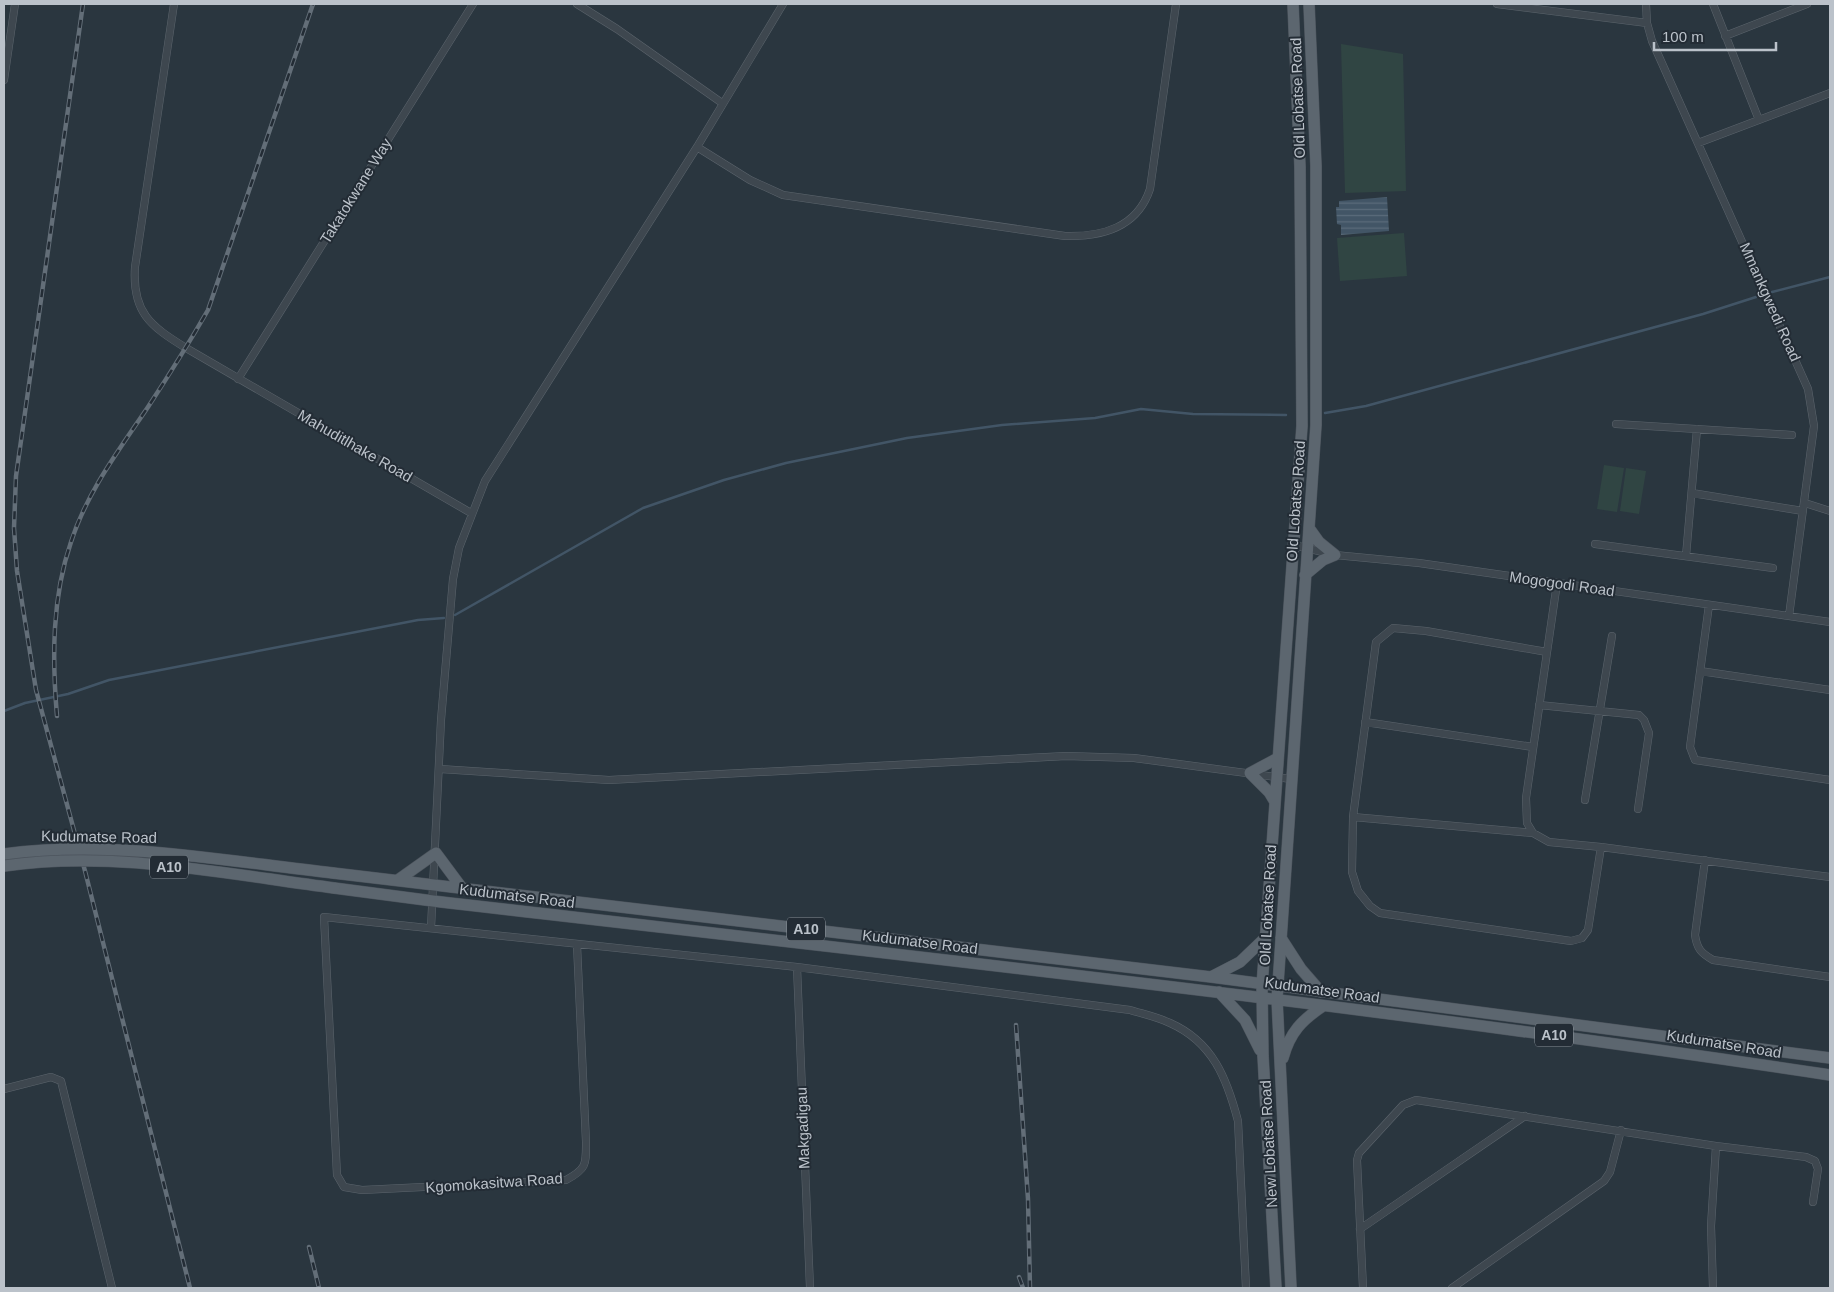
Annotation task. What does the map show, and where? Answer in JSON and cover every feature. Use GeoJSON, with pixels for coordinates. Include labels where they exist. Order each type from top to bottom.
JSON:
{"type":"FeatureCollection","features":[{"type":"Feature","properties":{"kind":"main road","name":"Old Lobatse Road"},"geometry":{"type":"LineString","coordinates":[[1276,1288],[1263,1056],[1262,991],[1264,939],[1302,426],[1303,332],[1300,167],[1293,5]]}},
{"type":"Feature","properties":{"kind":"main road","name":"Old Lobatse Road"},"geometry":{"type":"LineString","coordinates":[[1277,999],[1316,426],[1316,166],[1308,5]]}},
{"type":"Feature","properties":{"kind":"main road"},"geometry":{"type":"LineString","coordinates":[[1305,575],[1323,560],[1335,555],[1319,542],[1309,528]]}},
{"type":"Feature","properties":{"kind":"main road"},"geometry":{"type":"LineString","coordinates":[[1275,802],[1269,792],[1250,773],[1278,758]]}},
{"type":"Feature","properties":{"kind":"main road","name":"Kudumatse Road"},"geometry":{"type":"LineString","coordinates":[[4,854],[72,848],[128,850],[434,884],[1211,977],[1262,991],[1277,999],[1628,1044],[1830,1075]]}},
{"type":"Feature","properties":{"kind":"main road"},"geometry":{"type":"LineString","coordinates":[[398,880],[436,853],[462,888]]}},
{"type":"Feature","properties":{"kind":"main road","name":"Kudumatse Road"},"geometry":{"type":"LineString","coordinates":[[4,866],[74,860],[129,862],[433,901],[1219,992],[1262,991],[1278,986],[1830,1058]]}},
{"type":"Feature","properties":{"kind":"main road"},"geometry":{"type":"LineString","coordinates":[[1281,938],[1301,969],[1321,992]]}},
{"type":"Feature","properties":{"kind":"main road"},"geometry":{"type":"LineString","coordinates":[[1211,977],[1240,962],[1264,939]]}},
{"type":"Feature","properties":{"kind":"main road"},"geometry":{"type":"LineString","coordinates":[[1219,992],[1245,1020],[1263,1056]]}},
{"type":"Feature","properties":{"kind":"main road","name":"New Lobatse Road"},"geometry":{"type":"LineString","coordinates":[[1277,999],[1291,1288]]}},
{"type":"Feature","properties":{"kind":"main road"},"geometry":{"type":"LineString","coordinates":[[1281,1066],[1293,1031],[1302,1021],[1323,1006]]}},
{"type":"Feature","properties":{"kind":"street"},"geometry":{"type":"LineString","coordinates":[[4,80],[15,4]]}},
{"type":"Feature","properties":{"kind":"street","name":"Mahuditlhake Road"},"geometry":{"type":"LineString","coordinates":[[174,4],[134,286],[137,302],[145,317],[155,328],[238,379],[471,513]]}},
{"type":"Feature","properties":{"kind":"street","name":"Takatokwane Way"},"geometry":{"type":"LineString","coordinates":[[238,379],[473,4]]}},
{"type":"Feature","properties":{"kind":"street"},"geometry":{"type":"LineString","coordinates":[[577,4],[617,29],[722,103]]}},
{"type":"Feature","properties":{"kind":"street"},"geometry":{"type":"LineString","coordinates":[[431,928],[449,612],[458,556],[471,513],[485,481],[697,146],[783,4]]}},
{"type":"Feature","properties":{"kind":"street"},"geometry":{"type":"LineString","coordinates":[[697,146],[750,180],[783,195],[1065,236],[1089,237],[1110,232],[1125,222],[1146,199],[1150,189],[1176,4]]}},
{"type":"Feature","properties":{"kind":"street"},"geometry":{"type":"LineString","coordinates":[[1496,4],[1647,23]]}},
{"type":"Feature","properties":{"kind":"street","name":"Mmankgwedi Road"},"geometry":{"type":"LineString","coordinates":[[1646,4],[1647,23],[1652,41],[1669,83],[1698,143],[1808,389],[1814,426],[1789,616]]}},
{"type":"Feature","properties":{"kind":"street"},"geometry":{"type":"LineString","coordinates":[[1713,4],[1758,120]]}},
{"type":"Feature","properties":{"kind":"street"},"geometry":{"type":"LineString","coordinates":[[1725,36],[1795,6],[1807,4]]}},
{"type":"Feature","properties":{"kind":"street"},"geometry":{"type":"LineString","coordinates":[[1698,143],[1830,93]]}},
{"type":"Feature","properties":{"kind":"street"},"geometry":{"type":"LineString","coordinates":[[1616,424],[1792,435]]}},
{"type":"Feature","properties":{"kind":"street"},"geometry":{"type":"LineString","coordinates":[[1686,556],[1697,429]]}},
{"type":"Feature","properties":{"kind":"street"},"geometry":{"type":"LineString","coordinates":[[1692,494],[1803,511]]}},
{"type":"Feature","properties":{"kind":"street"},"geometry":{"type":"LineString","coordinates":[[1805,503],[1830,511]]}},
{"type":"Feature","properties":{"kind":"street"},"geometry":{"type":"LineString","coordinates":[[1595,544],[1773,568]]}},
{"type":"Feature","properties":{"kind":"street","name":"Mogogodi Road"},"geometry":{"type":"LineString","coordinates":[[1294,545],[1335,555],[1418,563],[1830,622]]}},
{"type":"Feature","properties":{"kind":"street"},"geometry":{"type":"LineString","coordinates":[[1532,833],[1527,823],[1526,798],[1557,583]]}},
{"type":"Feature","properties":{"kind":"street"},"geometry":{"type":"LineString","coordinates":[[1709,605],[1690,747],[1695,760],[1830,780]]}},
{"type":"Feature","properties":{"kind":"street"},"geometry":{"type":"LineString","coordinates":[[1547,652],[1426,631],[1393,628],[1376,642],[1353,817],[1354,880],[1370,906],[1380,913],[1571,941],[1582,938],[1588,930],[1601,847]]}},
{"type":"Feature","properties":{"kind":"street"},"geometry":{"type":"LineString","coordinates":[[1586,800],[1612,636]]}},
{"type":"Feature","properties":{"kind":"street"},"geometry":{"type":"LineString","coordinates":[[1700,671],[1830,690]]}},
{"type":"Feature","properties":{"kind":"street"},"geometry":{"type":"LineString","coordinates":[[1540,706],[1639,715],[1648,726],[1649,733],[1638,810]]}},
{"type":"Feature","properties":{"kind":"street"},"geometry":{"type":"LineString","coordinates":[[1365,722],[1533,747]]}},
{"type":"Feature","properties":{"kind":"street"},"geometry":{"type":"LineString","coordinates":[[440,769],[609,780],[1066,756],[1134,758],[1291,780]]}},
{"type":"Feature","properties":{"kind":"street"},"geometry":{"type":"LineString","coordinates":[[1353,817],[1532,833],[1549,842],[1830,877]]}},
{"type":"Feature","properties":{"kind":"street"},"geometry":{"type":"LineString","coordinates":[[1705,860],[1695,935],[1696,945],[1702,954],[1713,960],[1830,977]]}},
{"type":"Feature","properties":{"kind":"street","name":"Kgomokasitwa Road"},"geometry":{"type":"LineString","coordinates":[[324,917],[431,928],[577,945],[586,1142],[586,1162],[580,1173],[566,1180],[362,1190],[344,1187],[337,1175],[324,917]]}},
{"type":"Feature","properties":{"kind":"street"},"geometry":{"type":"LineString","coordinates":[[577,945],[797,967],[1130,1010],[1171,1023],[1196,1040],[1218,1064],[1238,1121],[1246,1288]]}},
{"type":"Feature","properties":{"kind":"street","name":"Makgadigau"},"geometry":{"type":"LineString","coordinates":[[797,967],[810,1288]]}},
{"type":"Feature","properties":{"kind":"street"},"geometry":{"type":"LineString","coordinates":[[4,1089],[51,1077],[61,1081],[112,1288]]}},
{"type":"Feature","properties":{"kind":"street"},"geometry":{"type":"LineString","coordinates":[[1362,1288],[1357,1160],[1359,1152],[1403,1105],[1416,1100],[1431,1100],[1716,1146],[1806,1157],[1815,1161],[1818,1169],[1813,1202]]}},
{"type":"Feature","properties":{"kind":"street"},"geometry":{"type":"LineString","coordinates":[[1360,1229],[1525,1116]]}},
{"type":"Feature","properties":{"kind":"street"},"geometry":{"type":"LineString","coordinates":[[1452,1288],[1604,1181],[1610,1172],[1621,1130]]}},
{"type":"Feature","properties":{"kind":"street"},"geometry":{"type":"LineString","coordinates":[[1713,1288],[1711,1226],[1716,1146]]}},
{"type":"Feature","properties":{"kind":"green space"},"geometry":{"type":"Polygon","coordinates":[[[1341,44],[1403,54],[1406,191],[1345,193],[1341,44]]]}},
{"type":"Feature","properties":{"kind":"green space"},"geometry":{"type":"Polygon","coordinates":[[[1404,233],[1407,276],[1340,281],[1337,238],[1404,233]]]}},
{"type":"Feature","properties":{"kind":"green space"},"geometry":{"type":"Polygon","coordinates":[[[1604,465],[1624,468],[1617,512],[1597,509],[1604,465]]]}},
{"type":"Feature","properties":{"kind":"green space"},"geometry":{"type":"Polygon","coordinates":[[[1626,468],[1646,471],[1639,514],[1620,511],[1626,468]]]}},
{"type":"Feature","properties":{"kind":"water"},"geometry":{"type":"Polygon","coordinates":[[[1387,197],[1389,231],[1341,235],[1341,225],[1337,224],[1336,207],[1339,207],[1339,201],[1387,197]]]}},
{"type":"Feature","properties":{"kind":"waterway"},"geometry":{"type":"LineString","coordinates":[[1772,292],[1830,277]]}},
{"type":"Feature","properties":{"kind":"waterway"},"geometry":{"type":"LineString","coordinates":[[1325,413],[1366,406],[1703,314],[1756,297]]}},
{"type":"Feature","properties":{"kind":"waterway"},"geometry":{"type":"LineString","coordinates":[[455,615],[643,508],[724,480],[786,463],[907,438],[1002,425],[1095,418],[1141,409],[1193,414],[1286,415]]}},
{"type":"Feature","properties":{"kind":"waterway"},"geometry":{"type":"LineString","coordinates":[[4,711],[25,703],[68,694],[109,680],[418,620],[444,618]]}},
{"type":"Feature","properties":{"kind":"railway"},"geometry":{"type":"LineString","coordinates":[[83,4],[16,476],[14,528],[17,571],[36,690],[85,871],[190,1288]]}},
{"type":"Feature","properties":{"kind":"railway"},"geometry":{"type":"LineString","coordinates":[[57,716],[54,672],[55,628],[60,584],[71,542],[86,506],[105,472],[164,383],[208,310],[313,4]]}},
{"type":"Feature","properties":{"kind":"railway"},"geometry":{"type":"LineString","coordinates":[[1016,1025],[1028,1199],[1030,1288]]}},
{"type":"Feature","properties":{"kind":"railway"},"geometry":{"type":"LineString","coordinates":[[309,1247],[319,1288]]}},
{"type":"Feature","properties":{"kind":"railway"},"geometry":{"type":"LineString","coordinates":[[1019,1277],[1023,1288]]}}]}
